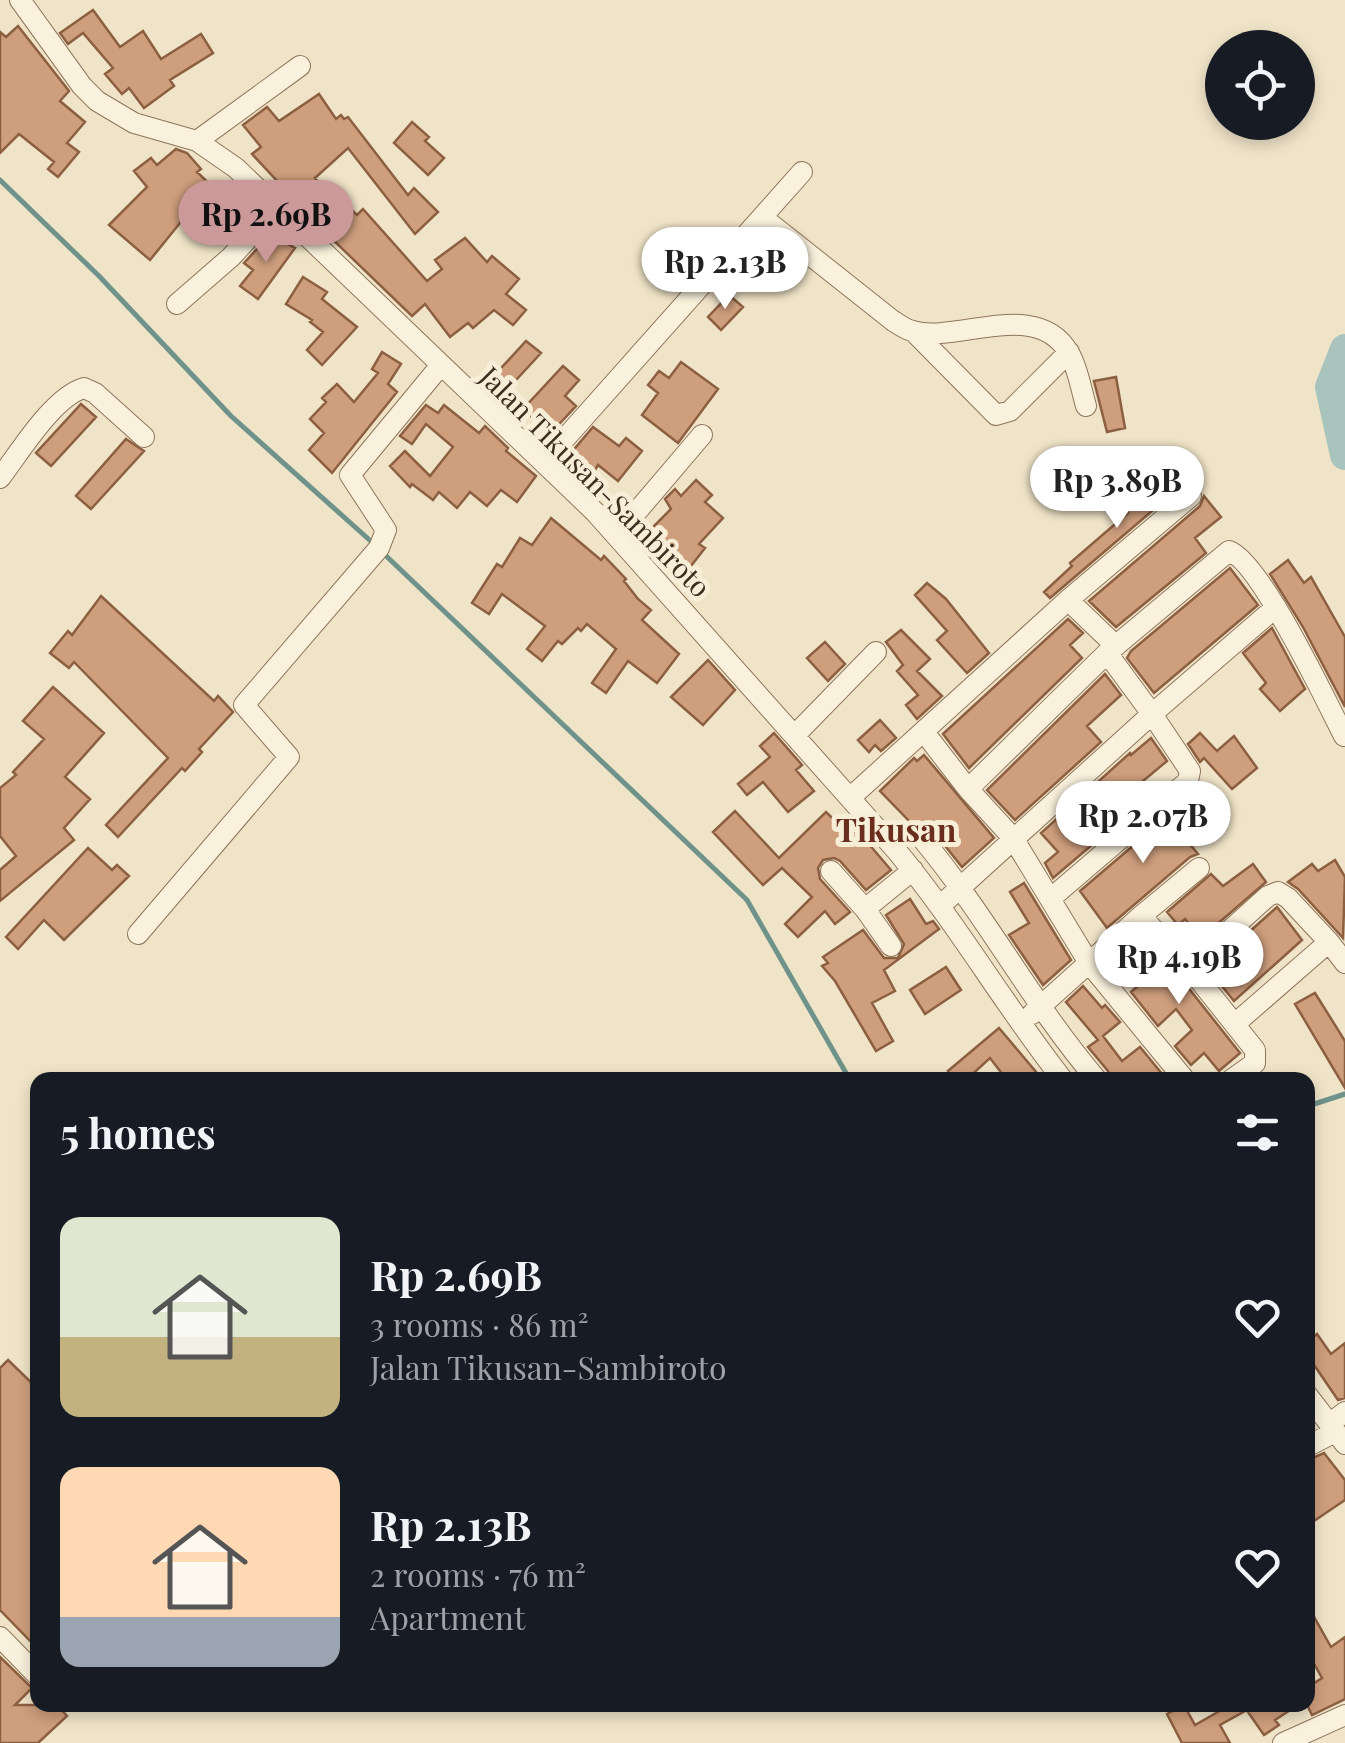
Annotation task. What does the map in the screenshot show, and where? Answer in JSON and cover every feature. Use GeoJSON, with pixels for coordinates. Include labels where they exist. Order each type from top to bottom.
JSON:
{"type":"FeatureCollection","features":[{"type":"Feature","properties":{"kind":"street","name":"Jalan Tikusan-Sambiroto"},"geometry":{"type":"LineString","coordinates":[[20,0],[96,101],[134,123],[198,141],[236,168],[617,535],[796,734],[941,904],[1021,1026],[1057,1072]]}},
{"type":"Feature","properties":{"kind":"street"},"geometry":{"type":"LineString","coordinates":[[198,141],[300,66]]}},
{"type":"Feature","properties":{"kind":"street"},"geometry":{"type":"LineString","coordinates":[[545,462],[802,172]]}},
{"type":"Feature","properties":{"kind":"street"},"geometry":{"type":"LineString","coordinates":[[176,304],[231,257],[276,207]]}},
{"type":"Feature","properties":{"kind":"street"},"geometry":{"type":"LineString","coordinates":[[762,216],[892,320],[914,332],[996,415],[1010,411],[1069,352]]}},
{"type":"Feature","properties":{"kind":"street"},"geometry":{"type":"LineString","coordinates":[[914,332],[998,325],[1038,327],[1052,334],[1069,352],[1086,406]]}},
{"type":"Feature","properties":{"kind":"street"},"geometry":{"type":"LineString","coordinates":[[138,934],[289,757],[244,705],[372,556],[386,530],[350,476],[441,365]]}},
{"type":"Feature","properties":{"kind":"street"},"geometry":{"type":"LineString","coordinates":[[0,478],[72,391],[84,388],[95,393],[144,437]]}},
{"type":"Feature","properties":{"kind":"street"},"geometry":{"type":"LineString","coordinates":[[617,535],[702,435]]}},
{"type":"Feature","properties":{"kind":"street"},"geometry":{"type":"LineString","coordinates":[[851,797],[1068,600],[1191,496]]}},
{"type":"Feature","properties":{"kind":"street"},"geometry":{"type":"LineString","coordinates":[[968,790],[1111,650],[1229,551],[1241,557],[1276,607],[1344,736]]}},
{"type":"Feature","properties":{"kind":"street"},"geometry":{"type":"LineString","coordinates":[[1050,899],[1188,781],[1190,770],[1111,650],[1068,600]]}},
{"type":"Feature","properties":{"kind":"street"},"geometry":{"type":"LineString","coordinates":[[941,904],[1276,607]]}},
{"type":"Feature","properties":{"kind":"street"},"geometry":{"type":"LineString","coordinates":[[796,734],[876,652]]}},
{"type":"Feature","properties":{"kind":"street"},"geometry":{"type":"LineString","coordinates":[[924,732],[968,790],[1013,838],[1089,964],[1178,1072]]}},
{"type":"Feature","properties":{"kind":"street"},"geometry":{"type":"LineString","coordinates":[[924,841],[961,886],[1040,1006],[1091,1072]]}},
{"type":"Feature","properties":{"kind":"street"},"geometry":{"type":"LineString","coordinates":[[1021,1026],[1199,868]]}},
{"type":"Feature","properties":{"kind":"street"},"geometry":{"type":"LineString","coordinates":[[866,908],[913,870]]}},
{"type":"Feature","properties":{"kind":"street"},"geometry":{"type":"LineString","coordinates":[[832,871],[866,908],[891,946]]}},
{"type":"Feature","properties":{"kind":"street"},"geometry":{"type":"LineString","coordinates":[[1189,967],[1273,893],[1288,898],[1345,963]]}},
{"type":"Feature","properties":{"kind":"street"},"geometry":{"type":"LineString","coordinates":[[1142,916],[1236,1022],[1257,1058],[1244,1072]]}},
{"type":"Feature","properties":{"kind":"street"},"geometry":{"type":"LineString","coordinates":[[1236,1022],[1329,942]]}},
{"type":"Feature","properties":{"kind":"street"},"geometry":{"type":"LineString","coordinates":[[1315,1403],[1338,1428],[1315,1442]]}},
{"type":"Feature","properties":{"kind":"street"},"geometry":{"type":"LineString","coordinates":[[0,1637],[30,1668]]}},
{"type":"Feature","properties":{"kind":"street"},"geometry":{"type":"LineString","coordinates":[[1282,1743],[1345,1715]]}},
{"type":"Feature","properties":{"kind":"building"},"geometry":{"type":"Polygon","coordinates":[[[93,10],[120,47],[143,31],[161,59],[201,34],[213,53],[170,80],[174,86],[144,108],[129,88],[122,94],[105,74],[113,68],[83,33],[68,44],[60,33],[93,10]]]}},
{"type":"Feature","properties":{"kind":"building"},"geometry":{"type":"Polygon","coordinates":[[[18,26],[69,91],[60,101],[85,122],[67,143],[79,152],[58,177],[48,169],[54,162],[19,134],[0,153],[0,32],[6,37],[18,26]]]}},
{"type":"Feature","properties":{"kind":"building"},"geometry":{"type":"Polygon","coordinates":[[[319,94],[336,119],[341,115],[344,119],[348,117],[408,195],[414,188],[438,212],[415,234],[348,148],[315,178],[333,200],[337,196],[357,215],[363,209],[427,281],[442,269],[435,260],[465,238],[487,262],[492,256],[519,279],[506,294],[526,310],[513,325],[494,310],[473,328],[468,323],[450,337],[425,304],[412,316],[328,235],[335,224],[322,215],[316,223],[288,199],[291,196],[252,154],[261,147],[243,125],[267,107],[279,121],[319,94]]]}},
{"type":"Feature","properties":{"kind":"building"},"geometry":{"type":"Polygon","coordinates":[[[412,122],[444,158],[428,175],[394,143],[412,122]]]}},
{"type":"Feature","properties":{"kind":"building"},"geometry":{"type":"Polygon","coordinates":[[[176,149],[187,153],[201,169],[197,172],[217,191],[188,222],[184,218],[150,260],[109,225],[147,187],[134,171],[151,158],[157,165],[176,149]]]}},
{"type":"Feature","properties":{"kind":"building"},"geometry":{"type":"Polygon","coordinates":[[[270,235],[295,248],[258,299],[240,286],[253,270],[244,263],[270,235]]]}},
{"type":"Feature","properties":{"kind":"building"},"geometry":{"type":"Polygon","coordinates":[[[303,277],[327,292],[322,299],[357,327],[322,365],[307,350],[323,332],[286,304],[303,277]]]}},
{"type":"Feature","properties":{"kind":"building"},"geometry":{"type":"Polygon","coordinates":[[[729,295],[743,307],[721,330],[708,317],[729,295]]]}},
{"type":"Feature","properties":{"kind":"building"},"geometry":{"type":"Polygon","coordinates":[[[526,341],[541,353],[505,392],[491,379],[526,341]]]}},
{"type":"Feature","properties":{"kind":"building"},"geometry":{"type":"Polygon","coordinates":[[[382,352],[401,364],[388,384],[397,392],[332,473],[309,450],[324,433],[310,419],[326,402],[322,398],[337,384],[354,402],[378,373],[372,369],[382,352]]]}},
{"type":"Feature","properties":{"kind":"building"},"geometry":{"type":"Polygon","coordinates":[[[681,362],[718,389],[678,443],[642,415],[658,393],[648,385],[659,371],[669,378],[681,362]]]}},
{"type":"Feature","properties":{"kind":"building"},"geometry":{"type":"Polygon","coordinates":[[[563,366],[579,380],[565,396],[576,406],[548,436],[524,408],[563,366]]]}},
{"type":"Feature","properties":{"kind":"building"},"geometry":{"type":"Polygon","coordinates":[[[1116,377],[1125,428],[1107,432],[1094,381],[1116,377]]]}},
{"type":"Feature","properties":{"kind":"building"},"geometry":{"type":"Polygon","coordinates":[[[81,404],[96,417],[51,466],[36,453],[81,404]]]}},
{"type":"Feature","properties":{"kind":"building"},"geometry":{"type":"Polygon","coordinates":[[[426,405],[438,413],[444,405],[479,433],[485,426],[508,448],[506,451],[536,476],[517,502],[501,490],[487,506],[470,492],[457,508],[439,492],[433,500],[412,484],[410,487],[390,466],[405,451],[430,476],[453,447],[426,424],[412,444],[400,436],[426,405]]]}},
{"type":"Feature","properties":{"kind":"building"},"geometry":{"type":"Polygon","coordinates":[[[593,427],[619,446],[626,438],[642,451],[618,481],[598,465],[591,477],[565,460],[593,427]]]}},
{"type":"Feature","properties":{"kind":"building"},"geometry":{"type":"Polygon","coordinates":[[[126,439],[144,451],[91,509],[76,496],[126,439]]]}},
{"type":"Feature","properties":{"kind":"building"},"geometry":{"type":"Polygon","coordinates":[[[1169,475],[1179,488],[1050,598],[1044,592],[1072,566],[1070,563],[1128,513],[1125,510],[1143,491],[1146,494],[1169,475]]]}},
{"type":"Feature","properties":{"kind":"building"},"geometry":{"type":"Polygon","coordinates":[[[696,480],[712,495],[705,502],[723,518],[699,544],[705,548],[687,571],[646,534],[671,509],[665,499],[675,489],[681,496],[696,480]]]}},
{"type":"Feature","properties":{"kind":"building"},"geometry":{"type":"Polygon","coordinates":[[[1204,496],[1221,517],[1195,538],[1206,553],[1116,627],[1089,601],[1200,506],[1204,496]]]}},
{"type":"Feature","properties":{"kind":"building"},"geometry":{"type":"Polygon","coordinates":[[[551,518],[601,560],[604,556],[651,610],[642,620],[679,654],[657,683],[628,661],[606,693],[592,683],[616,649],[587,624],[562,644],[558,641],[542,661],[527,649],[545,626],[502,594],[489,614],[472,603],[497,564],[502,567],[520,538],[532,545],[551,518]]]}},
{"type":"Feature","properties":{"kind":"building"},"geometry":{"type":"Polygon","coordinates":[[[1288,560],[1304,583],[1311,577],[1345,637],[1345,707],[1270,574],[1288,560]]]}},
{"type":"Feature","properties":{"kind":"building"},"geometry":{"type":"Polygon","coordinates":[[[1230,568],[1258,605],[1154,693],[1127,658],[1131,651],[1230,568]]]}},
{"type":"Feature","properties":{"kind":"building"},"geometry":{"type":"Polygon","coordinates":[[[927,583],[946,599],[989,653],[967,673],[937,640],[947,631],[915,595],[927,583]]]}},
{"type":"Feature","properties":{"kind":"building"},"geometry":{"type":"Polygon","coordinates":[[[101,596],[214,701],[218,696],[233,712],[199,749],[202,752],[185,771],[182,768],[118,837],[106,825],[168,758],[74,662],[69,668],[50,653],[68,631],[72,635],[101,596]]]}},
{"type":"Feature","properties":{"kind":"building"},"geometry":{"type":"Polygon","coordinates":[[[1068,619],[1083,633],[1070,645],[1082,658],[969,768],[943,734],[1068,619]]]}},
{"type":"Feature","properties":{"kind":"building"},"geometry":{"type":"Polygon","coordinates":[[[1272,628],[1305,689],[1280,711],[1260,689],[1266,683],[1243,653],[1272,628]]]}},
{"type":"Feature","properties":{"kind":"building"},"geometry":{"type":"Polygon","coordinates":[[[901,630],[930,659],[917,671],[942,696],[917,719],[906,705],[918,695],[897,671],[903,665],[886,642],[901,630]]]}},
{"type":"Feature","properties":{"kind":"building"},"geometry":{"type":"Polygon","coordinates":[[[825,642],[845,664],[828,681],[807,658],[825,642]]]}},
{"type":"Feature","properties":{"kind":"building"},"geometry":{"type":"Polygon","coordinates":[[[708,660],[735,690],[703,725],[671,697],[708,660]]]}},
{"type":"Feature","properties":{"kind":"building"},"geometry":{"type":"Polygon","coordinates":[[[1105,674],[1121,695],[1087,726],[1101,742],[1015,820],[987,790],[1105,674]]]}},
{"type":"Feature","properties":{"kind":"building"},"geometry":{"type":"Polygon","coordinates":[[[53,687],[104,733],[65,777],[90,799],[64,828],[74,840],[0,901],[0,870],[16,856],[0,836],[0,788],[16,775],[13,772],[44,739],[23,721],[53,687]]]}},
{"type":"Feature","properties":{"kind":"building"},"geometry":{"type":"Polygon","coordinates":[[[880,720],[896,738],[881,751],[875,745],[869,752],[858,740],[880,720]]]}},
{"type":"Feature","properties":{"kind":"building"},"geometry":{"type":"Polygon","coordinates":[[[774,733],[802,765],[796,770],[814,791],[788,812],[763,782],[747,795],[738,784],[770,757],[760,746],[774,733]]]}},
{"type":"Feature","properties":{"kind":"building"},"geometry":{"type":"Polygon","coordinates":[[[1200,733],[1217,751],[1234,736],[1257,768],[1232,789],[1204,758],[1200,762],[1188,744],[1200,733]]]}},
{"type":"Feature","properties":{"kind":"building"},"geometry":{"type":"Polygon","coordinates":[[[1151,738],[1167,761],[1137,786],[1146,799],[1053,878],[1045,863],[1058,852],[1041,833],[1151,738]]]}},
{"type":"Feature","properties":{"kind":"building"},"geometry":{"type":"Polygon","coordinates":[[[924,755],[994,838],[962,867],[934,832],[917,823],[914,826],[880,791],[914,758],[917,761],[924,755]]]}},
{"type":"Feature","properties":{"kind":"building"},"geometry":{"type":"Polygon","coordinates":[[[1189,798],[1204,816],[1182,835],[1198,854],[1107,928],[1080,891],[1189,798]]]}},
{"type":"Feature","properties":{"kind":"building"},"geometry":{"type":"Polygon","coordinates":[[[735,811],[779,858],[826,812],[850,835],[856,829],[891,870],[866,890],[840,861],[823,860],[818,868],[820,879],[850,912],[835,924],[825,911],[798,937],[785,924],[812,897],[782,868],[763,885],[713,832],[735,811]]]}},
{"type":"Feature","properties":{"kind":"building"},"geometry":{"type":"Polygon","coordinates":[[[88,848],[112,870],[117,865],[129,876],[64,940],[44,920],[18,949],[6,937],[88,848]]]}},
{"type":"Feature","properties":{"kind":"building"},"geometry":{"type":"Polygon","coordinates":[[[1335,860],[1345,877],[1343,938],[1288,882],[1312,864],[1318,871],[1335,860]]]}},
{"type":"Feature","properties":{"kind":"building"},"geometry":{"type":"Polygon","coordinates":[[[1253,864],[1266,882],[1200,939],[1185,919],[1178,925],[1167,912],[1211,874],[1223,886],[1253,864]]]}},
{"type":"Feature","properties":{"kind":"building"},"geometry":{"type":"Polygon","coordinates":[[[1024,883],[1071,960],[1043,985],[1009,935],[1029,923],[1010,892],[1024,883]]]}},
{"type":"Feature","properties":{"kind":"building"},"geometry":{"type":"Polygon","coordinates":[[[910,899],[926,924],[933,921],[939,929],[884,970],[895,991],[872,1003],[893,1041],[876,1051],[822,966],[828,963],[823,957],[863,930],[884,958],[898,958],[904,944],[886,915],[910,899]]]}},
{"type":"Feature","properties":{"kind":"building"},"geometry":{"type":"Polygon","coordinates":[[[1277,907],[1302,940],[1234,1001],[1208,969],[1277,907]]]}},
{"type":"Feature","properties":{"kind":"building"},"geometry":{"type":"Polygon","coordinates":[[[1140,935],[1179,976],[1240,1053],[1219,1071],[1204,1053],[1191,1065],[1175,1046],[1192,1030],[1176,1009],[1158,1026],[1131,992],[1147,978],[1124,950],[1140,935]]]}},
{"type":"Feature","properties":{"kind":"building"},"geometry":{"type":"Polygon","coordinates":[[[946,967],[961,990],[925,1014],[910,990],[946,967]]]}},
{"type":"Feature","properties":{"kind":"building"},"geometry":{"type":"Polygon","coordinates":[[[1083,986],[1120,1022],[1103,1036],[1122,1061],[1140,1047],[1160,1072],[1108,1072],[1088,1047],[1098,1040],[1066,1002],[1083,986]]]}},
{"type":"Feature","properties":{"kind":"building"},"geometry":{"type":"Polygon","coordinates":[[[1315,993],[1345,1041],[1345,1088],[1295,1004],[1315,993]]]}},
{"type":"Feature","properties":{"kind":"building"},"geometry":{"type":"Polygon","coordinates":[[[999,1028],[1036,1072],[1001,1072],[990,1058],[975,1072],[948,1071],[999,1028]]]}},
{"type":"Feature","properties":{"kind":"building"},"geometry":{"type":"Polygon","coordinates":[[[1315,1336],[1331,1354],[1345,1343],[1345,1398],[1338,1400],[1315,1366],[1315,1336]]]}},
{"type":"Feature","properties":{"kind":"building"},"geometry":{"type":"Polygon","coordinates":[[[8,1360],[30,1381],[30,1641],[0,1610],[0,1368],[8,1360]]]}},
{"type":"Feature","properties":{"kind":"building"},"geometry":{"type":"Polygon","coordinates":[[[1324,1453],[1345,1480],[1345,1500],[1315,1520],[1315,1457],[1324,1453]]]}},
{"type":"Feature","properties":{"kind":"building"},"geometry":{"type":"Polygon","coordinates":[[[1315,1618],[1331,1647],[1345,1637],[1345,1699],[1312,1715],[1315,1682],[1322,1678],[1315,1666],[1315,1618]]]}},
{"type":"Feature","properties":{"kind":"building"},"geometry":{"type":"Polygon","coordinates":[[[0,1657],[30,1686],[15,1705],[30,1705],[30,1712],[63,1712],[67,1716],[38,1743],[0,1743],[0,1657]]]}},
{"type":"Feature","properties":{"kind":"building"},"geometry":{"type":"Polygon","coordinates":[[[1188,1712],[1195,1725],[1218,1712],[1243,1712],[1220,1725],[1230,1743],[1182,1743],[1167,1714],[1188,1712]]]}},
{"type":"Feature","properties":{"kind":"building"},"geometry":{"type":"Polygon","coordinates":[[[1248,1712],[1287,1712],[1275,1720],[1279,1725],[1264,1735],[1248,1712]]]}},
{"type":"Feature","properties":{"kind":"waterway"},"geometry":{"type":"LineString","coordinates":[[0,180],[99,276],[231,416],[374,544]]}},
{"type":"Feature","properties":{"kind":"waterway"},"geometry":{"type":"LineString","coordinates":[[1345,349],[1330,387],[1345,455]]}},
{"type":"Feature","properties":{"kind":"waterway"},"geometry":{"type":"LineString","coordinates":[[382,552],[747,900],[845,1072]]}},
{"type":"Feature","properties":{"kind":"waterway"},"geometry":{"type":"LineString","coordinates":[[1315,1104],[1345,1094]]}},
{"type":"Feature","properties":{"kind":"district","name":"Tikusan"},"geometry":{"type":"Point","coordinates":[896,828]}}]}
